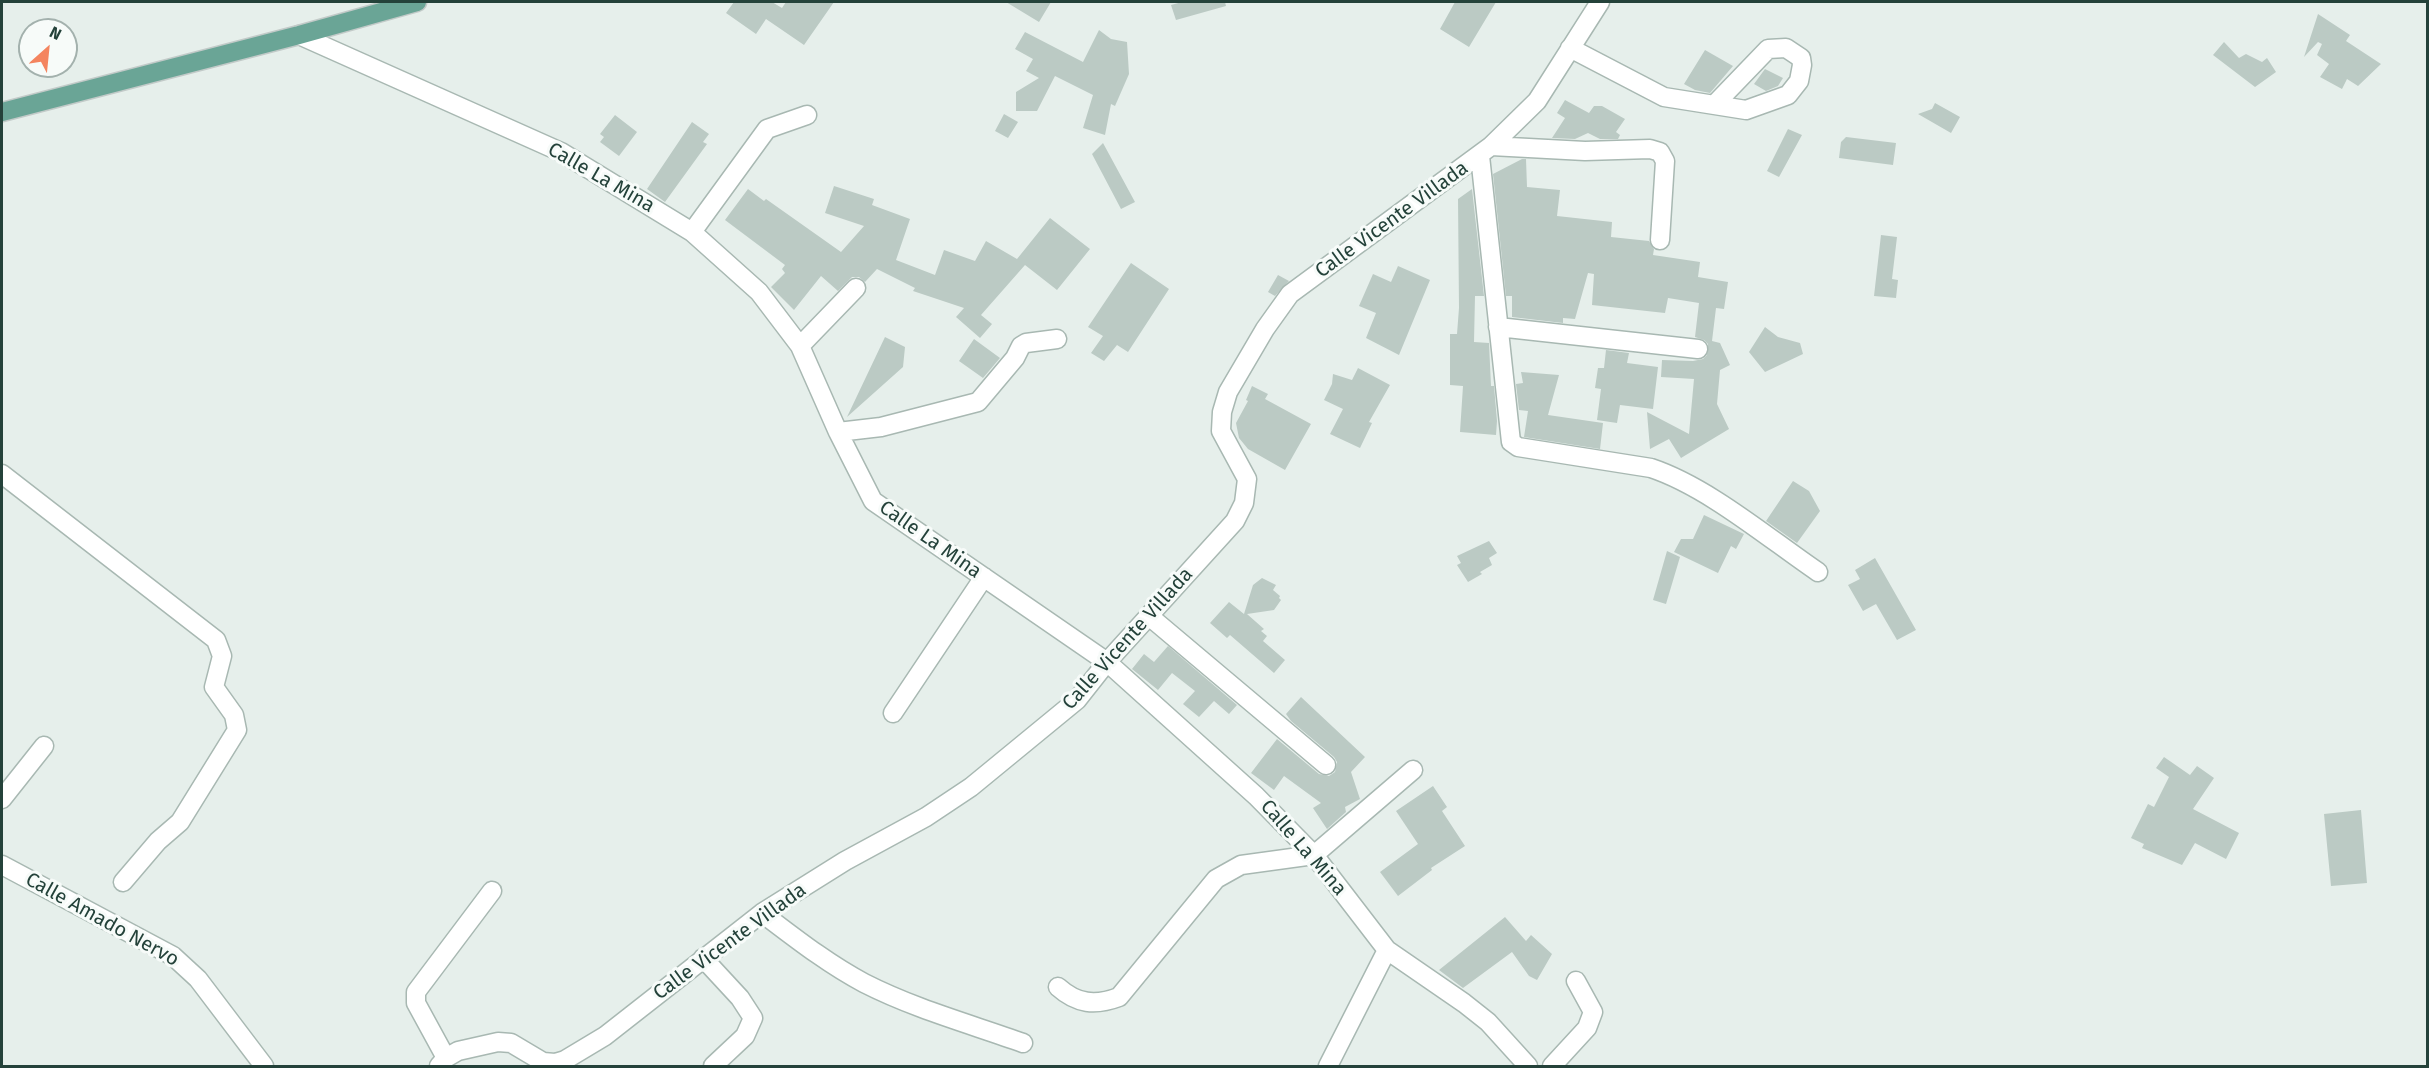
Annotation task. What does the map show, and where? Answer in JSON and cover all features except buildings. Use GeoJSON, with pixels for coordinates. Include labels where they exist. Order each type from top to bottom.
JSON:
{"type":"FeatureCollection","features":[{"type":"Feature","properties":{"kind":"main road"},"geometry":{"type":"LineString","coordinates":[[2,112],[417,2]]}},
{"type":"Feature","properties":{"kind":"street","name":"Calle Vicente Villada"},"geometry":{"type":"LineString","coordinates":[[443,1062],[458,1051],[498,1042],[511,1043],[543,1062],[555,1063],[565,1060],[605,1036],[762,913],[845,861],[926,817],[970,787],[1077,700],[1107,662],[1235,521],[1244,503],[1247,479],[1221,431],[1222,412],[1228,392],[1265,330],[1290,294],[1486,151],[1537,101],[1600,2]]}},
{"type":"Feature","properties":{"kind":"street","name":"Calle La Mina"},"geometry":{"type":"LineString","coordinates":[[299,35],[561,152],[692,232],[759,292],[800,346],[838,432],[873,501],[1107,662],[1256,796],[1314,855],[1387,950],[1480,1015],[1528,1066]]}},
{"type":"Feature","properties":{"kind":"street"},"geometry":{"type":"LineString","coordinates":[[1570,48],[1664,97],[1746,110],[1788,95],[1799,81],[1801,58],[1786,48],[1768,49],[1715,104]]}},
{"type":"Feature","properties":{"kind":"street"},"geometry":{"type":"LineString","coordinates":[[692,232],[767,129],[807,115]]}},
{"type":"Feature","properties":{"kind":"street"},"geometry":{"type":"LineString","coordinates":[[1660,240],[1665,160],[1660,153],[1650,149],[1486,151],[1498,327],[1509,434],[1514,446],[1640,466],[1664,472],[1723,506],[1818,572]]}},
{"type":"Feature","properties":{"kind":"street"},"geometry":{"type":"LineString","coordinates":[[800,346],[856,288]]}},
{"type":"Feature","properties":{"kind":"street"},"geometry":{"type":"LineString","coordinates":[[1498,327],[1698,349]]}},
{"type":"Feature","properties":{"kind":"street"},"geometry":{"type":"LineString","coordinates":[[838,432],[881,427],[973,403],[982,398],[1015,358],[1021,346],[1026,343],[1057,339]]}},
{"type":"Feature","properties":{"kind":"street"},"geometry":{"type":"LineString","coordinates":[[2,474],[216,639],[222,656],[214,687],[234,715],[237,730],[180,822],[158,842],[123,882]]}},
{"type":"Feature","properties":{"kind":"street"},"geometry":{"type":"LineString","coordinates":[[893,713],[984,578]]}},
{"type":"Feature","properties":{"kind":"street"},"geometry":{"type":"LineString","coordinates":[[1149,616],[1326,765]]}},
{"type":"Feature","properties":{"kind":"street"},"geometry":{"type":"LineString","coordinates":[[2,800],[44,746]]}},
{"type":"Feature","properties":{"kind":"street"},"geometry":{"type":"LineString","coordinates":[[1058,987],[1070,998],[1087,1003],[1104,1003],[1119,997],[1216,879],[1241,864],[1314,855],[1413,770]]}},
{"type":"Feature","properties":{"kind":"street","name":"Calle Amado Nervo"},"geometry":{"type":"LineString","coordinates":[[2,865],[173,956],[198,979],[264,1066]]}},
{"type":"Feature","properties":{"kind":"street"},"geometry":{"type":"LineString","coordinates":[[443,1062],[416,1003],[416,992],[492,891]]}},
{"type":"Feature","properties":{"kind":"street"},"geometry":{"type":"LineString","coordinates":[[762,913],[828,962],[866,984],[955,1021],[1023,1042]]}},
{"type":"Feature","properties":{"kind":"street"},"geometry":{"type":"LineString","coordinates":[[1328,1066],[1387,950]]}},
{"type":"Feature","properties":{"kind":"street"},"geometry":{"type":"LineString","coordinates":[[703,958],[740,999],[753,1018],[745,1036],[713,1066]]}},
{"type":"Feature","properties":{"kind":"street"},"geometry":{"type":"LineString","coordinates":[[1552,1066],[1587,1028],[1593,1012],[1576,981]]}}]}
